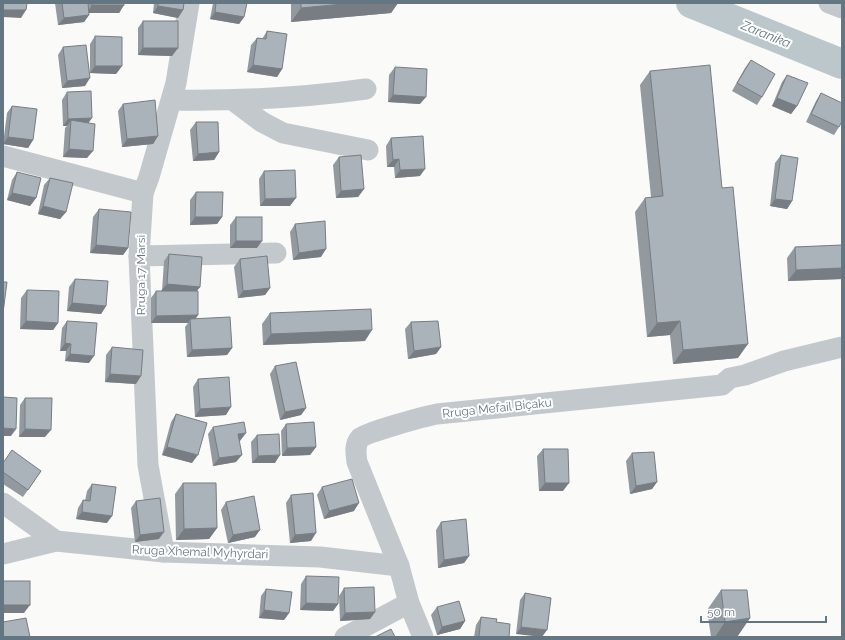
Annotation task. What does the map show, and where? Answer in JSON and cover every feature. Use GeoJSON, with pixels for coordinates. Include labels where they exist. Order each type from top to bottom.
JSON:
{"type":"FeatureCollection","features":[{"type":"Feature","properties":{"kind":"street","name":"Rruga 17 Marsi"},"geometry":{"type":"LineString","coordinates":[[164,552],[148,465],[139,256],[143,193],[172,100],[182,50],[189,3]]}},
{"type":"Feature","properties":{"kind":"street"},"geometry":{"type":"LineString","coordinates":[[829,3],[842,8]]}},
{"type":"Feature","properties":{"kind":"street"},"geometry":{"type":"LineString","coordinates":[[172,100],[234,101],[318,96],[366,89]]}},
{"type":"Feature","properties":{"kind":"street"},"geometry":{"type":"LineString","coordinates":[[234,101],[262,122],[283,133],[368,150]]}},
{"type":"Feature","properties":{"kind":"street"},"geometry":{"type":"LineString","coordinates":[[3,156],[143,193]]}},
{"type":"Feature","properties":{"kind":"street"},"geometry":{"type":"LineString","coordinates":[[139,256],[276,253]]}},
{"type":"Feature","properties":{"kind":"street","name":"Rruga Mefail Biçaku"},"geometry":{"type":"LineString","coordinates":[[423,637],[408,603],[399,566],[358,462],[356,445],[363,435],[418,417],[437,414],[722,385],[730,378],[745,375],[784,360],[842,347]]}},
{"type":"Feature","properties":{"kind":"street"},"geometry":{"type":"LineString","coordinates":[[3,503],[56,541]]}},
{"type":"Feature","properties":{"kind":"street","name":"Rruga Xhemal Myhyrdari"},"geometry":{"type":"LineString","coordinates":[[3,554],[56,541],[164,552],[320,557],[399,566]]}},
{"type":"Feature","properties":{"kind":"street"},"geometry":{"type":"LineString","coordinates":[[345,637],[408,603]]}},
{"type":"Feature","properties":{"kind":"building"},"geometry":{"type":"Polygon","coordinates":[[[3,3],[27,3],[26,10],[3,10],[3,3]]]}},
{"type":"Feature","properties":{"kind":"building"},"geometry":{"type":"Polygon","coordinates":[[[62,3],[88,3],[89,15],[64,18],[62,3]]]}},
{"type":"Feature","properties":{"kind":"building"},"geometry":{"type":"Polygon","coordinates":[[[92,3],[124,3],[124,5],[92,5],[92,3]]]}},
{"type":"Feature","properties":{"kind":"building"},"geometry":{"type":"Polygon","coordinates":[[[158,3],[184,3],[183,10],[158,6],[158,3]]]}},
{"type":"Feature","properties":{"kind":"building"},"geometry":{"type":"Polygon","coordinates":[[[216,3],[247,3],[244,17],[215,12],[216,3]]]}},
{"type":"Feature","properties":{"kind":"building"},"geometry":{"type":"Polygon","coordinates":[[[301,3],[353,3],[301,8],[301,3]]]}},
{"type":"Feature","properties":{"kind":"building"},"geometry":{"type":"Polygon","coordinates":[[[143,21],[178,21],[178,48],[143,48],[143,21]]]}},
{"type":"Feature","properties":{"kind":"building"},"geometry":{"type":"Polygon","coordinates":[[[267,31],[287,34],[282,69],[253,65],[257,38],[266,39],[267,31]]]}},
{"type":"Feature","properties":{"kind":"building"},"geometry":{"type":"Polygon","coordinates":[[[95,36],[122,37],[122,66],[95,66],[95,36]]]}},
{"type":"Feature","properties":{"kind":"building"},"geometry":{"type":"Polygon","coordinates":[[[86,45],[90,78],[67,81],[63,47],[86,45]]]}},
{"type":"Feature","properties":{"kind":"building"},"geometry":{"type":"Polygon","coordinates":[[[751,60],[775,74],[762,97],[737,83],[751,60]]]}},
{"type":"Feature","properties":{"kind":"building"},"geometry":{"type":"Polygon","coordinates":[[[710,65],[722,188],[733,187],[748,344],[683,350],[680,321],[657,323],[645,198],[663,196],[650,71],[710,65]]]}},
{"type":"Feature","properties":{"kind":"building"},"geometry":{"type":"Polygon","coordinates":[[[395,67],[427,69],[426,97],[393,95],[395,67]]]}},
{"type":"Feature","properties":{"kind":"building"},"geometry":{"type":"Polygon","coordinates":[[[787,75],[808,83],[797,106],[777,98],[787,75]]]}},
{"type":"Feature","properties":{"kind":"building"},"geometry":{"type":"Polygon","coordinates":[[[91,91],[92,118],[68,119],[67,92],[91,91]]]}},
{"type":"Feature","properties":{"kind":"building"},"geometry":{"type":"Polygon","coordinates":[[[821,93],[842,103],[842,121],[839,127],[811,114],[821,93]]]}},
{"type":"Feature","properties":{"kind":"building"},"geometry":{"type":"Polygon","coordinates":[[[155,100],[158,136],[127,139],[123,104],[155,100]]]}},
{"type":"Feature","properties":{"kind":"building"},"geometry":{"type":"Polygon","coordinates":[[[12,106],[37,109],[33,140],[8,137],[12,106]]]}},
{"type":"Feature","properties":{"kind":"building"},"geometry":{"type":"Polygon","coordinates":[[[71,120],[95,124],[93,151],[69,149],[71,120]]]}},
{"type":"Feature","properties":{"kind":"building"},"geometry":{"type":"Polygon","coordinates":[[[196,122],[218,122],[219,152],[198,154],[196,122]]]}},
{"type":"Feature","properties":{"kind":"building"},"geometry":{"type":"Polygon","coordinates":[[[423,136],[425,169],[400,170],[399,159],[393,160],[391,138],[423,136]]]}},
{"type":"Feature","properties":{"kind":"building"},"geometry":{"type":"Polygon","coordinates":[[[361,155],[364,189],[341,191],[339,157],[361,155]]]}},
{"type":"Feature","properties":{"kind":"building"},"geometry":{"type":"Polygon","coordinates":[[[781,155],[798,158],[792,201],[775,199],[781,155]]]}},
{"type":"Feature","properties":{"kind":"building"},"geometry":{"type":"Polygon","coordinates":[[[295,170],[296,198],[265,199],[264,171],[295,170]]]}},
{"type":"Feature","properties":{"kind":"building"},"geometry":{"type":"Polygon","coordinates":[[[17,172],[41,178],[36,198],[12,193],[17,172]]]}},
{"type":"Feature","properties":{"kind":"building"},"geometry":{"type":"Polygon","coordinates":[[[50,178],[73,183],[66,212],[43,206],[50,178]]]}},
{"type":"Feature","properties":{"kind":"building"},"geometry":{"type":"Polygon","coordinates":[[[196,192],[223,192],[222,217],[195,217],[196,192]]]}},
{"type":"Feature","properties":{"kind":"building"},"geometry":{"type":"Polygon","coordinates":[[[99,209],[131,212],[128,248],[96,245],[99,209]]]}},
{"type":"Feature","properties":{"kind":"building"},"geometry":{"type":"Polygon","coordinates":[[[236,217],[262,217],[262,241],[236,241],[236,217]]]}},
{"type":"Feature","properties":{"kind":"building"},"geometry":{"type":"Polygon","coordinates":[[[325,221],[326,249],[299,253],[295,224],[325,221]]]}},
{"type":"Feature","properties":{"kind":"building"},"geometry":{"type":"Polygon","coordinates":[[[842,245],[842,268],[796,270],[795,247],[842,245]]]}},
{"type":"Feature","properties":{"kind":"building"},"geometry":{"type":"Polygon","coordinates":[[[169,254],[202,257],[200,287],[167,284],[169,254]]]}},
{"type":"Feature","properties":{"kind":"building"},"geometry":{"type":"Polygon","coordinates":[[[267,256],[270,288],[243,291],[240,259],[267,256]]]}},
{"type":"Feature","properties":{"kind":"building"},"geometry":{"type":"Polygon","coordinates":[[[75,279],[108,281],[106,306],[72,303],[75,279]]]}},
{"type":"Feature","properties":{"kind":"building"},"geometry":{"type":"Polygon","coordinates":[[[3,282],[7,282],[3,313],[3,282]]]}},
{"type":"Feature","properties":{"kind":"building"},"geometry":{"type":"Polygon","coordinates":[[[27,290],[59,291],[58,323],[26,321],[27,290]]]}},
{"type":"Feature","properties":{"kind":"building"},"geometry":{"type":"Polygon","coordinates":[[[156,291],[198,291],[198,315],[156,316],[156,291]]]}},
{"type":"Feature","properties":{"kind":"building"},"geometry":{"type":"Polygon","coordinates":[[[371,309],[372,330],[271,334],[270,313],[371,309]]]}},
{"type":"Feature","properties":{"kind":"building"},"geometry":{"type":"Polygon","coordinates":[[[230,317],[232,348],[192,350],[190,319],[230,317]]]}},
{"type":"Feature","properties":{"kind":"building"},"geometry":{"type":"Polygon","coordinates":[[[67,321],[97,323],[94,356],[70,354],[71,344],[65,343],[67,321]]]}},
{"type":"Feature","properties":{"kind":"building"},"geometry":{"type":"Polygon","coordinates":[[[438,321],[441,347],[414,351],[411,322],[438,321]]]}},
{"type":"Feature","properties":{"kind":"building"},"geometry":{"type":"Polygon","coordinates":[[[112,347],[143,350],[141,376],[110,374],[112,347]]]}},
{"type":"Feature","properties":{"kind":"building"},"geometry":{"type":"Polygon","coordinates":[[[296,362],[306,408],[285,412],[275,366],[296,362]]]}},
{"type":"Feature","properties":{"kind":"building"},"geometry":{"type":"Polygon","coordinates":[[[229,377],[231,407],[200,409],[198,379],[229,377]]]}},
{"type":"Feature","properties":{"kind":"building"},"geometry":{"type":"Polygon","coordinates":[[[3,397],[17,398],[16,429],[3,428],[3,397]]]}},
{"type":"Feature","properties":{"kind":"building"},"geometry":{"type":"Polygon","coordinates":[[[25,398],[52,398],[51,430],[25,429],[25,398]]]}},
{"type":"Feature","properties":{"kind":"building"},"geometry":{"type":"Polygon","coordinates":[[[176,414],[207,423],[198,455],[167,447],[176,414]]]}},
{"type":"Feature","properties":{"kind":"building"},"geometry":{"type":"Polygon","coordinates":[[[244,422],[246,433],[238,434],[242,455],[219,458],[213,427],[244,422]]]}},
{"type":"Feature","properties":{"kind":"building"},"geometry":{"type":"Polygon","coordinates":[[[314,422],[316,447],[287,448],[286,424],[314,422]]]}},
{"type":"Feature","properties":{"kind":"building"},"geometry":{"type":"Polygon","coordinates":[[[279,434],[280,455],[258,456],[257,435],[279,434]]]}},
{"type":"Feature","properties":{"kind":"building"},"geometry":{"type":"Polygon","coordinates":[[[543,449],[568,449],[569,483],[545,483],[543,449]]]}},
{"type":"Feature","properties":{"kind":"building"},"geometry":{"type":"Polygon","coordinates":[[[12,450],[41,471],[28,490],[3,472],[3,463],[12,450]]]}},
{"type":"Feature","properties":{"kind":"building"},"geometry":{"type":"Polygon","coordinates":[[[654,452],[657,482],[636,486],[632,453],[654,452]]]}},
{"type":"Feature","properties":{"kind":"building"},"geometry":{"type":"Polygon","coordinates":[[[352,479],[359,503],[329,511],[322,487],[352,479]]]}},
{"type":"Feature","properties":{"kind":"building"},"geometry":{"type":"Polygon","coordinates":[[[183,483],[216,483],[217,528],[184,529],[183,483]]]}},
{"type":"Feature","properties":{"kind":"building"},"geometry":{"type":"Polygon","coordinates":[[[92,484],[116,487],[112,516],[82,512],[83,500],[90,501],[92,484]]]}},
{"type":"Feature","properties":{"kind":"building"},"geometry":{"type":"Polygon","coordinates":[[[313,493],[316,533],[295,535],[291,495],[313,493]]]}},
{"type":"Feature","properties":{"kind":"building"},"geometry":{"type":"Polygon","coordinates":[[[254,496],[260,530],[233,535],[226,502],[254,496]]]}},
{"type":"Feature","properties":{"kind":"building"},"geometry":{"type":"Polygon","coordinates":[[[160,498],[164,532],[140,535],[136,501],[160,498]]]}},
{"type":"Feature","properties":{"kind":"building"},"geometry":{"type":"Polygon","coordinates":[[[466,519],[469,556],[444,560],[441,522],[466,519]]]}},
{"type":"Feature","properties":{"kind":"building"},"geometry":{"type":"Polygon","coordinates":[[[306,576],[339,577],[338,604],[306,603],[306,576]]]}},
{"type":"Feature","properties":{"kind":"building"},"geometry":{"type":"Polygon","coordinates":[[[3,581],[30,581],[30,605],[3,605],[3,581]]]}},
{"type":"Feature","properties":{"kind":"building"},"geometry":{"type":"Polygon","coordinates":[[[374,587],[375,612],[345,613],[344,588],[374,587]]]}},
{"type":"Feature","properties":{"kind":"building"},"geometry":{"type":"Polygon","coordinates":[[[266,589],[292,592],[289,613],[264,610],[266,589]]]}},
{"type":"Feature","properties":{"kind":"building"},"geometry":{"type":"Polygon","coordinates":[[[721,590],[747,590],[750,618],[725,622],[721,590]]]}},
{"type":"Feature","properties":{"kind":"building"},"geometry":{"type":"Polygon","coordinates":[[[525,593],[551,598],[547,630],[521,627],[525,593]]]}},
{"type":"Feature","properties":{"kind":"building"},"geometry":{"type":"Polygon","coordinates":[[[459,601],[465,621],[442,627],[437,607],[459,601]]]}},
{"type":"Feature","properties":{"kind":"building"},"geometry":{"type":"Polygon","coordinates":[[[481,617],[497,619],[496,622],[510,624],[509,637],[479,637],[481,617]]]}},
{"type":"Feature","properties":{"kind":"building"},"geometry":{"type":"Polygon","coordinates":[[[26,618],[30,637],[3,637],[3,622],[26,618]]]}},
{"type":"Feature","properties":{"kind":"building"},"geometry":{"type":"Polygon","coordinates":[[[391,629],[395,637],[375,637],[391,629]]]}},
{"type":"Feature","properties":{"kind":"waterway","name":"Zaranika"},"geometry":{"type":"LineString","coordinates":[[691,3],[842,64]]}}]}
